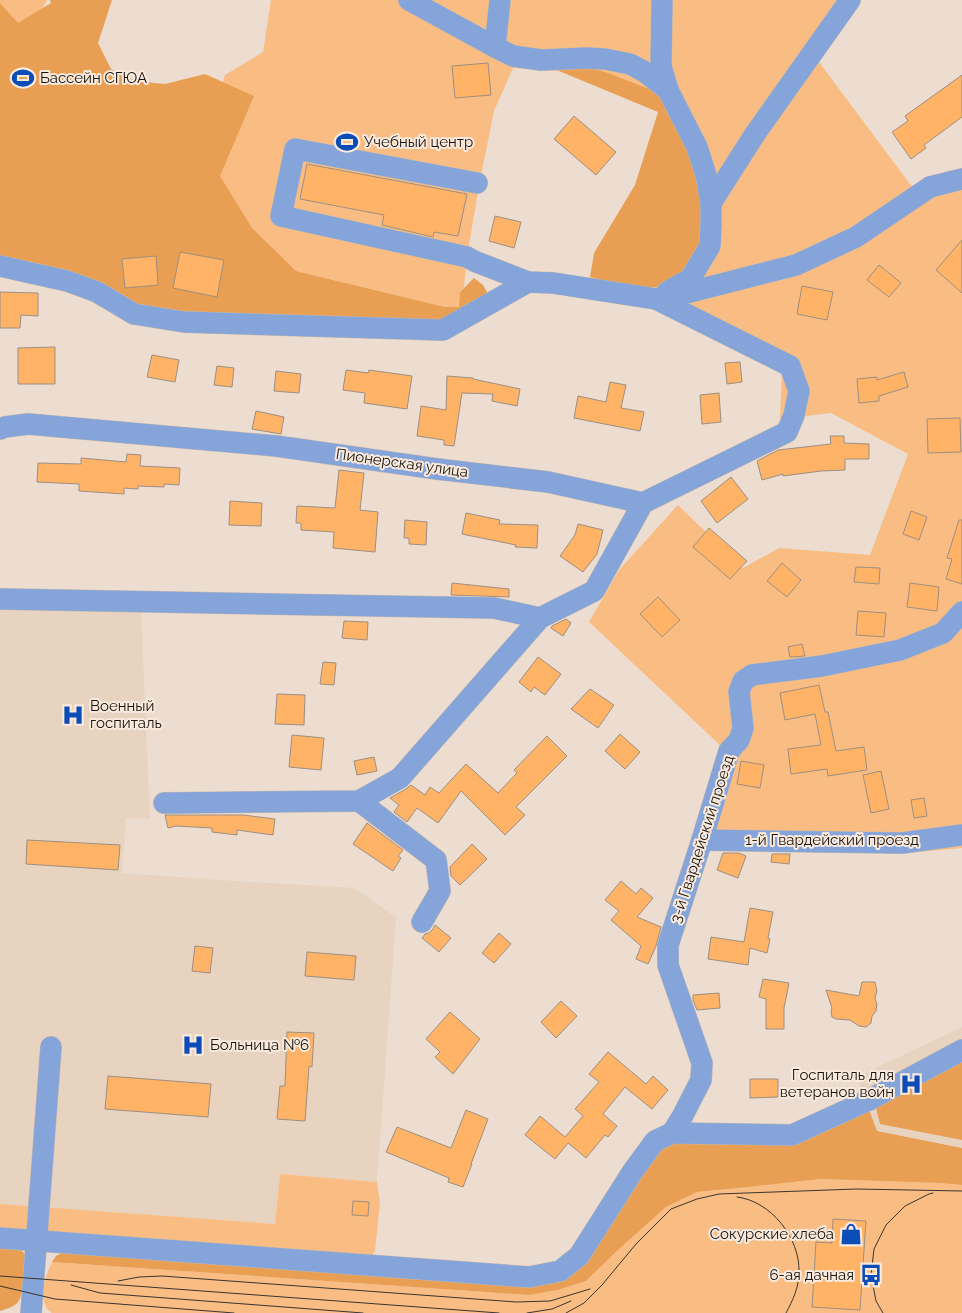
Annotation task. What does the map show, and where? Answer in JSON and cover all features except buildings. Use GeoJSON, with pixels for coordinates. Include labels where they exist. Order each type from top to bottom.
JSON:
{"type":"FeatureCollection","features":[{"type":"Feature","properties":{"kind":"street"},"geometry":{"type":"LineString","coordinates":[[409,0],[513,56],[541,60],[605,59],[630,64],[645,72],[668,90]]}},
{"type":"Feature","properties":{"kind":"street"},"geometry":{"type":"LineString","coordinates":[[494,47],[500,0]]}},
{"type":"Feature","properties":{"kind":"street"},"geometry":{"type":"LineString","coordinates":[[656,299],[690,279],[710,246],[711,204],[706,175],[697,147],[668,90],[661,66],[662,0]]}},
{"type":"Feature","properties":{"kind":"street"},"geometry":{"type":"LineString","coordinates":[[711,204],[755,134],[850,0]]}},
{"type":"Feature","properties":{"kind":"street"},"geometry":{"type":"LineString","coordinates":[[164,803],[359,801],[400,778],[540,618],[594,591],[643,503],[787,432],[794,415],[799,390],[790,366],[656,299],[554,282],[528,282],[467,257],[281,216],[294,149],[477,183]]}},
{"type":"Feature","properties":{"kind":"street"},"geometry":{"type":"LineString","coordinates":[[656,299],[686,294],[796,265],[856,237],[930,186],[962,179]]}},
{"type":"Feature","properties":{"kind":"street"},"geometry":{"type":"LineString","coordinates":[[0,266],[66,281],[97,292],[134,314],[194,323],[443,330],[528,282]]}},
{"type":"Feature","properties":{"kind":"street","name":"Пионерская улица"},"geometry":{"type":"LineString","coordinates":[[0,429],[28,424],[276,446],[437,469],[548,482],[643,503]]}},
{"type":"Feature","properties":{"kind":"street"},"geometry":{"type":"LineString","coordinates":[[0,599],[494,608],[540,618]]}},
{"type":"Feature","properties":{"kind":"street","name":"3-й Гвардейский проезд"},"geometry":{"type":"LineString","coordinates":[[672,1133],[701,1080],[702,1063],[668,965],[668,945],[729,751],[739,740],[743,728],[739,692],[742,681],[752,675],[822,666],[900,650],[943,633],[962,612]]}},
{"type":"Feature","properties":{"kind":"street"},"geometry":{"type":"LineString","coordinates":[[359,801],[436,860],[440,891],[422,922]]}},
{"type":"Feature","properties":{"kind":"street","name":"1-й Гвардейский проезд"},"geometry":{"type":"LineString","coordinates":[[702,840],[902,843],[962,835]]}},
{"type":"Feature","properties":{"kind":"street"},"geometry":{"type":"LineString","coordinates":[[31,1313],[51,1047]]}},
{"type":"Feature","properties":{"kind":"street"},"geometry":{"type":"LineString","coordinates":[[0,1238],[529,1277],[560,1271],[579,1256],[638,1163],[656,1141],[672,1133],[792,1135],[869,1100],[962,1050]]}},
{"type":"Feature","properties":{"kind":"shaded area"},"geometry":{"type":"Polygon","coordinates":[[[0,0],[47,0],[33,25],[0,116],[0,0]]]}},
{"type":"Feature","properties":{"kind":"shaded area"},"geometry":{"type":"Polygon","coordinates":[[[50,0],[112,0],[98,43],[111,69],[135,81],[165,84],[205,74],[254,96],[220,176],[252,228],[296,271],[445,307],[459,307],[460,292],[474,278],[483,285],[487,292],[482,301],[442,320],[182,315],[123,300],[0,259],[0,3],[18,23],[51,3],[50,0]]]}},
{"type":"Feature","properties":{"kind":"shaded area"},"geometry":{"type":"Polygon","coordinates":[[[271,0],[841,0],[807,46],[913,188],[852,234],[794,259],[695,286],[668,102],[559,71],[513,68],[494,111],[480,180],[464,287],[460,292],[459,307],[445,307],[296,271],[271,262],[198,174],[225,75],[263,52],[271,0]]]}},
{"type":"Feature","properties":{"kind":"shaded area"},"geometry":{"type":"Polygon","coordinates":[[[578,64],[608,73],[654,91],[668,102],[700,175],[703,247],[683,274],[661,287],[633,289],[590,277],[594,253],[635,185],[658,112],[559,71],[564,65],[578,64]]]}},
{"type":"Feature","properties":{"kind":"shaded area"},"geometry":{"type":"Polygon","coordinates":[[[962,188],[962,848],[908,853],[695,840],[722,747],[589,622],[619,570],[678,505],[743,568],[779,548],[870,555],[908,454],[831,413],[780,419],[782,372],[684,303],[798,269],[929,195],[962,188]]]}},
{"type":"Feature","properties":{"kind":"shaded area","name":"Больница №6"},"geometry":{"type":"Polygon","coordinates":[[[0,608],[141,611],[150,819],[126,818],[122,873],[354,888],[396,917],[377,1182],[280,1174],[275,1224],[0,1204],[0,608]]]}},
{"type":"Feature","properties":{"kind":"shaded area","name":"Госпиталь для ветеранов войн"},"geometry":{"type":"Polygon","coordinates":[[[962,1027],[962,1148],[877,1131],[857,1077],[962,1027]]]}},
{"type":"Feature","properties":{"kind":"shaded area"},"geometry":{"type":"Polygon","coordinates":[[[962,1057],[962,1140],[880,1124],[875,1104],[962,1057]]]}},
{"type":"Feature","properties":{"kind":"shaded area"},"geometry":{"type":"Polygon","coordinates":[[[868,1107],[877,1131],[962,1148],[962,1185],[821,1179],[697,1192],[666,1207],[586,1281],[558,1290],[529,1295],[52,1262],[56,1256],[63,1252],[555,1280],[623,1193],[662,1149],[674,1143],[794,1141],[868,1107]]]}},
{"type":"Feature","properties":{"kind":"shaded area"},"geometry":{"type":"Polygon","coordinates":[[[280,1174],[377,1182],[380,1203],[375,1251],[372,1256],[0,1228],[0,1204],[275,1224],[280,1174]]]}},
{"type":"Feature","properties":{"kind":"shaded area"},"geometry":{"type":"Polygon","coordinates":[[[821,1179],[962,1185],[962,1313],[52,1313],[47,1308],[43,1296],[45,1281],[52,1262],[529,1295],[558,1290],[586,1281],[666,1207],[697,1192],[821,1179]]]}},
{"type":"Feature","properties":{"kind":"shaded area"},"geometry":{"type":"Polygon","coordinates":[[[0,1243],[20,1249],[28,1257],[23,1287],[18,1302],[10,1308],[0,1311],[0,1243]]]}},
{"type":"Feature","properties":{"kind":"tram line"},"geometry":{"type":"LineString","coordinates":[[566,1313],[584,1303],[602,1285],[636,1244],[671,1209],[697,1199],[719,1194],[856,1189],[962,1191]]}},
{"type":"Feature","properties":{"kind":"tram line"},"geometry":{"type":"LineString","coordinates":[[883,1313],[876,1301],[871,1275],[874,1249],[886,1225],[905,1206],[933,1193]]}},
{"type":"Feature","properties":{"kind":"tram line"},"geometry":{"type":"LineString","coordinates":[[737,1197],[749,1200],[772,1214],[789,1234],[795,1246],[799,1278],[786,1313]]}},
{"type":"Feature","properties":{"kind":"tram line"},"geometry":{"type":"LineString","coordinates":[[0,1276],[499,1313]]}},
{"type":"Feature","properties":{"kind":"tram line"},"geometry":{"type":"LineString","coordinates":[[118,1281],[139,1277],[162,1276],[516,1302],[550,1301],[590,1289]]}},
{"type":"Feature","properties":{"kind":"tram line"},"geometry":{"type":"LineString","coordinates":[[71,1285],[100,1293],[363,1313]]}},
{"type":"Feature","properties":{"kind":"tram line"},"geometry":{"type":"LineString","coordinates":[[0,1286],[55,1299],[234,1313]]}},
{"type":"Feature","properties":{"kind":"tram line"},"geometry":{"type":"LineString","coordinates":[[527,1313],[552,1309],[571,1301]]}},
{"type":"Feature","properties":{"kind":"place","name":"Бассейн СГЮА"},"geometry":{"type":"Point","coordinates":[23,78]}},
{"type":"Feature","properties":{"kind":"place","name":"Учебный центр"},"geometry":{"type":"Point","coordinates":[347,142]}},
{"type":"Feature","properties":{"kind":"place","name":"Военный госпиталь"},"geometry":{"type":"Point","coordinates":[73,715]}},
{"type":"Feature","properties":{"kind":"place","name":"Больница №6"},"geometry":{"type":"Point","coordinates":[193,1045]}},
{"type":"Feature","properties":{"kind":"place","name":"Госпиталь для ветеранов войн"},"geometry":{"type":"Point","coordinates":[911,1084]}},
{"type":"Feature","properties":{"kind":"place","name":"Сокурские хлеба"},"geometry":{"type":"Point","coordinates":[851,1234]}},
{"type":"Feature","properties":{"kind":"place","name":"6-ая дачная"},"geometry":{"type":"Point","coordinates":[871,1275]}}]}
